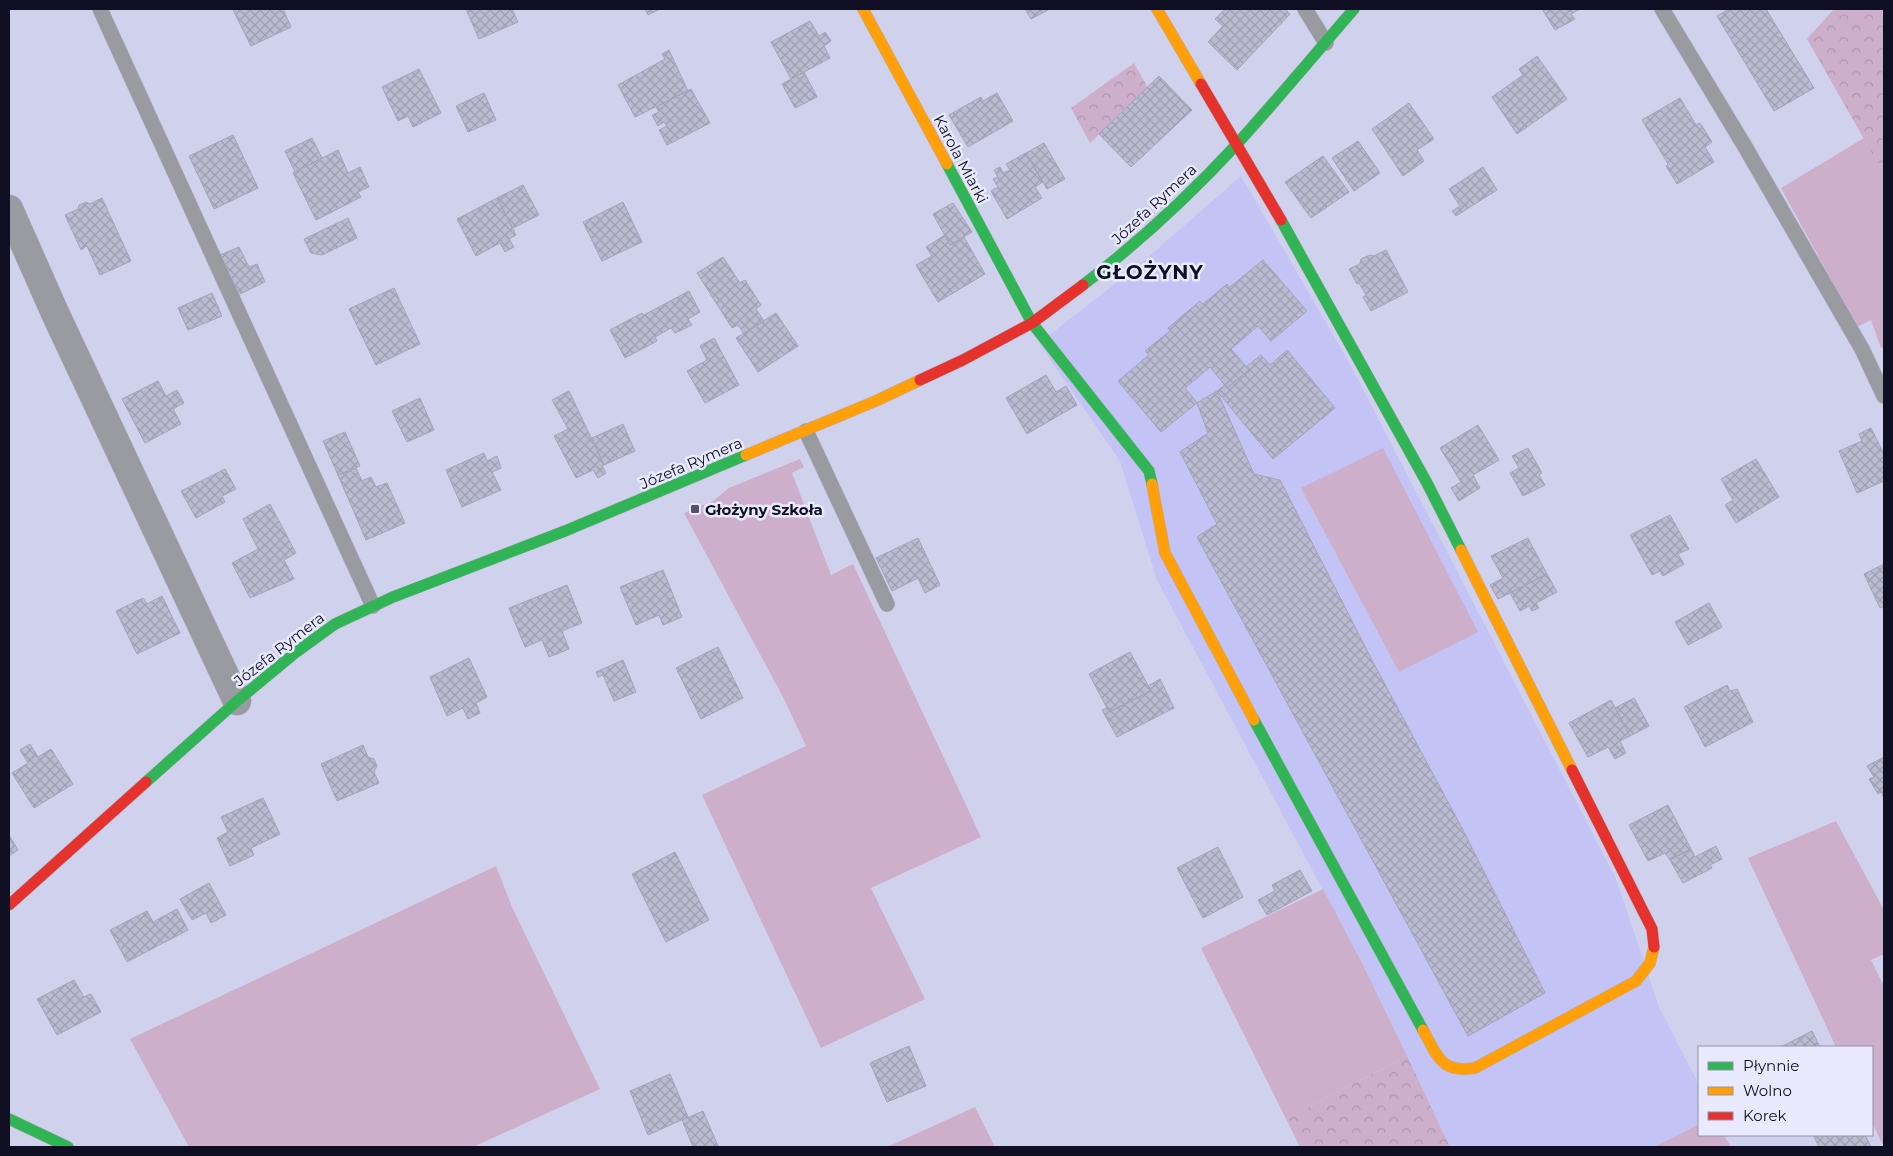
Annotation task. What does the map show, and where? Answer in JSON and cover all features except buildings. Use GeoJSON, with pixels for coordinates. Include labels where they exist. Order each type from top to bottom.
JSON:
{"type":"FeatureCollection","features":[{"type":"Feature","properties":{"kind":"street","name":"Karola Miarki"},"geometry":{"type":"LineString","coordinates":[[863,9],[1032,323],[1149,471],[1165,553],[1441,1062],[1451,1068],[1463,1070],[1475,1068],[1636,981],[1645,971],[1652,958],[1655,944],[1652,929],[1427,483],[1293,240],[1157,9]]}},
{"type":"Feature","properties":{"kind":"street","name":"Józefa Rymera"},"geometry":{"type":"LineString","coordinates":[[9,905],[237,701],[295,653],[335,624],[392,597],[565,531],[806,431],[956,364],[1032,323],[1139,241],[1169,213],[1236,144],[1354,9]]}},
{"type":"Feature","properties":{"kind":"street"},"geometry":{"type":"LineString","coordinates":[[9,208],[60,322],[237,701]]}},
{"type":"Feature","properties":{"kind":"street"},"geometry":{"type":"LineString","coordinates":[[20,1131],[68,1147]]}},
{"type":"Feature","properties":{"kind":"lane"},"geometry":{"type":"LineString","coordinates":[[100,9],[373,606]]}},
{"type":"Feature","properties":{"kind":"lane"},"geometry":{"type":"LineString","coordinates":[[1305,9],[1326,42]]}},
{"type":"Feature","properties":{"kind":"lane"},"geometry":{"type":"LineString","coordinates":[[1662,9],[1744,145],[1862,348],[1884,396]]}},
{"type":"Feature","properties":{"kind":"lane"},"geometry":{"type":"LineString","coordinates":[[806,431],[887,604]]}},
{"type":"Feature","properties":{"kind":"shaded area"},"geometry":{"type":"Polygon","coordinates":[[[1241,176],[1350,364],[1616,879],[1659,1007],[1698,1083],[1698,1125],[1654,1147],[1450,1147],[1362,963],[1157,580],[1120,461],[1039,343],[1138,266],[1241,176]]]}},
{"type":"Feature","properties":{"kind":"green space"},"geometry":{"type":"Polygon","coordinates":[[[1834,9],[1884,9],[1884,174],[1807,39],[1834,9]]]}},
{"type":"Feature","properties":{"kind":"green space"},"geometry":{"type":"Polygon","coordinates":[[[1134,63],[1148,88],[1090,143],[1071,108],[1134,63]]]}},
{"type":"Feature","properties":{"kind":"green space"},"geometry":{"type":"Polygon","coordinates":[[[1864,138],[1884,174],[1884,347],[1881,348],[1871,320],[1857,327],[1781,188],[1864,138]]]}},
{"type":"Feature","properties":{"kind":"green space"},"geometry":{"type":"Polygon","coordinates":[[[1383,448],[1478,632],[1399,672],[1301,488],[1383,448]]]}},
{"type":"Feature","properties":{"kind":"green space"},"geometry":{"type":"Polygon","coordinates":[[[800,459],[804,467],[792,473],[831,575],[853,564],[981,837],[871,888],[925,999],[821,1048],[702,795],[806,746],[784,699],[684,513],[713,501],[729,488],[800,459]]]}},
{"type":"Feature","properties":{"kind":"green space"},"geometry":{"type":"Polygon","coordinates":[[[1836,821],[1884,910],[1884,954],[1871,960],[1884,986],[1884,1147],[1873,1125],[1873,1046],[1836,1046],[1748,858],[1836,821]]]}},
{"type":"Feature","properties":{"kind":"green space"},"geometry":{"type":"Polygon","coordinates":[[[496,866],[512,907],[600,1089],[473,1147],[189,1147],[130,1039],[496,866]]]}},
{"type":"Feature","properties":{"kind":"green space"},"geometry":{"type":"Polygon","coordinates":[[[1323,889],[1362,963],[1407,1056],[1286,1119],[1201,948],[1323,889]]]}},
{"type":"Feature","properties":{"kind":"green space"},"geometry":{"type":"Polygon","coordinates":[[[1407,1056],[1450,1147],[1300,1147],[1286,1119],[1407,1056]]]}},
{"type":"Feature","properties":{"kind":"green space"},"geometry":{"type":"Polygon","coordinates":[[[975,1107],[995,1147],[887,1147],[975,1107]]]}},
{"type":"Feature","properties":{"kind":"green space"},"geometry":{"type":"Polygon","coordinates":[[[1698,1125],[1698,1136],[1725,1136],[1731,1147],[1654,1147],[1698,1125]]]}},
{"type":"Feature","properties":{"kind":"traffic: fast"},"geometry":{"type":"LineString","coordinates":[[1083,285],[1144,235],[1201,182],[1252,127],[1354,9]]}},
{"type":"Feature","properties":{"kind":"traffic: fast"},"geometry":{"type":"LineString","coordinates":[[947,164],[1032,323],[1149,471],[1152,484]]}},
{"type":"Feature","properties":{"kind":"traffic: fast"},"geometry":{"type":"LineString","coordinates":[[1281,220],[1427,483],[1461,550]]}},
{"type":"Feature","properties":{"kind":"traffic: fast"},"geometry":{"type":"LineString","coordinates":[[146,782],[237,701],[295,653],[335,624],[393,597],[565,531],[746,455]]}},
{"type":"Feature","properties":{"kind":"traffic: fast"},"geometry":{"type":"LineString","coordinates":[[1254,720],[1423,1030]]}},
{"type":"Feature","properties":{"kind":"traffic: fast"},"geometry":{"type":"LineString","coordinates":[[9,1119],[68,1147]]}},
{"type":"Feature","properties":{"kind":"traffic: slow"},"geometry":{"type":"LineString","coordinates":[[863,9],[947,164]]}},
{"type":"Feature","properties":{"kind":"traffic: slow"},"geometry":{"type":"LineString","coordinates":[[1157,9],[1201,84]]}},
{"type":"Feature","properties":{"kind":"traffic: slow"},"geometry":{"type":"LineString","coordinates":[[746,455],[878,400],[920,380]]}},
{"type":"Feature","properties":{"kind":"traffic: slow"},"geometry":{"type":"LineString","coordinates":[[1152,484],[1165,553],[1254,720]]}},
{"type":"Feature","properties":{"kind":"traffic: slow"},"geometry":{"type":"LineString","coordinates":[[1461,550],[1572,770]]}},
{"type":"Feature","properties":{"kind":"traffic: slow"},"geometry":{"type":"LineString","coordinates":[[1423,1030],[1441,1061],[1454,1068],[1475,1068],[1636,981],[1650,963],[1654,947]]}},
{"type":"Feature","properties":{"kind":"traffic: jam"},"geometry":{"type":"LineString","coordinates":[[1201,84],[1281,220]]}},
{"type":"Feature","properties":{"kind":"traffic: jam"},"geometry":{"type":"LineString","coordinates":[[920,380],[963,360],[1032,323],[1083,285]]}},
{"type":"Feature","properties":{"kind":"traffic: jam"},"geometry":{"type":"LineString","coordinates":[[1572,770],[1652,929],[1654,947]]}},
{"type":"Feature","properties":{"kind":"traffic: jam"},"geometry":{"type":"LineString","coordinates":[[9,905],[146,782]]}},
{"type":"Feature","properties":{"kind":"place","name":"Głożyny Szkoła"},"geometry":{"type":"Point","coordinates":[695,509]}},
{"type":"Feature","properties":{"kind":"district","name":"GŁOŻYNY"},"geometry":{"type":"Point","coordinates":[1150,272]}}]}
